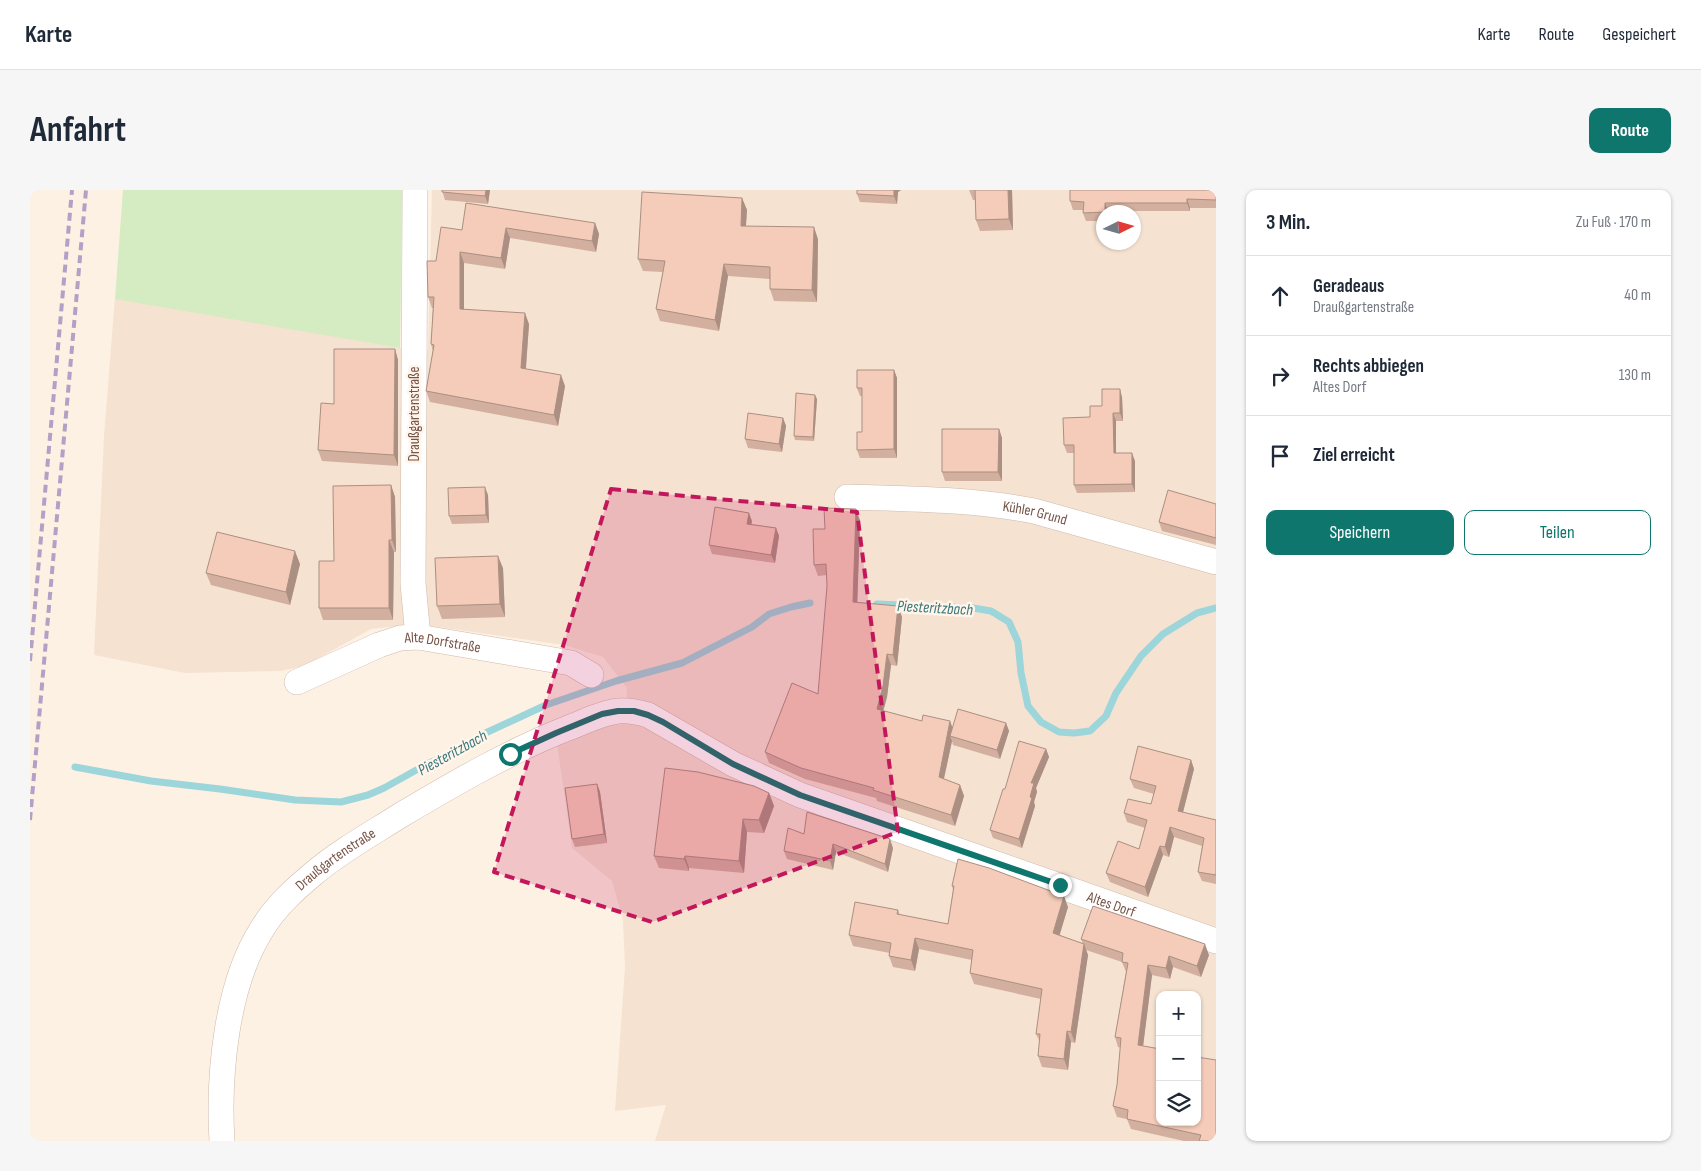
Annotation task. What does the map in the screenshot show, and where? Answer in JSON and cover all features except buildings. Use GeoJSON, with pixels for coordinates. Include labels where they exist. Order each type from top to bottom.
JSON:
{"type":"FeatureCollection","features":[{"type":"Feature","properties":{"kind":"street","name":"Draußgartenstraße"},"geometry":{"type":"LineString","coordinates":[[415,190],[413,583],[418,637]]}},
{"type":"Feature","properties":{"kind":"street","name":"Kühler Grund"},"geometry":{"type":"LineString","coordinates":[[847,497],[948,500],[1006,505],[1034,510],[1216,562]]}},
{"type":"Feature","properties":{"kind":"street","name":"Alte Dorfstraße"},"geometry":{"type":"LineString","coordinates":[[297,682],[380,645],[400,638],[418,637],[571,663],[591,675]]}},
{"type":"Feature","properties":{"kind":"street","name":"Draußgartenstraße"},"geometry":{"type":"LineString","coordinates":[[222,1141],[222,1079],[232,1008],[250,952],[262,929],[276,909],[332,859],[434,796],[518,750],[594,718],[618,711]]}},
{"type":"Feature","properties":{"kind":"street","name":"Altes Dorf"},"geometry":{"type":"LineString","coordinates":[[618,711],[634,711],[648,715],[733,764],[808,798],[1216,941]]}},
{"type":"Feature","properties":{"kind":"highlighted area"},"geometry":{"type":"Polygon","coordinates":[[[611,489],[857,512],[898,832],[652,922],[494,872],[611,489]]]}},
{"type":"Feature","properties":{"kind":"shaded area"},"geometry":{"type":"Polygon","coordinates":[[[432,190],[1216,190],[1216,1141],[655,1141],[666,1105],[615,1111],[625,967],[623,920],[612,881],[572,848],[557,744],[601,726],[624,724],[627,688],[603,657],[564,645],[417,624],[371,629],[304,666],[280,671],[185,673],[94,655],[104,436],[115,297],[400,348],[428,350],[432,190]]]}},
{"type":"Feature","properties":{"kind":"green space"},"geometry":{"type":"Polygon","coordinates":[[[123,190],[402,190],[400,348],[115,299],[123,190]]]}},
{"type":"Feature","properties":{"kind":"waterway","name":"Piesteritzbach"},"geometry":{"type":"LineString","coordinates":[[75,767],[151,781],[295,800],[341,802],[368,795],[384,788],[429,763],[470,745],[479,736],[546,705],[616,681],[682,663],[752,627],[769,614],[810,603]]}},
{"type":"Feature","properties":{"kind":"waterway","name":"Piesteritzbach"},"geometry":{"type":"LineString","coordinates":[[877,604],[973,608],[991,611],[1009,622],[1018,642],[1021,673],[1028,706],[1041,722],[1059,732],[1074,733],[1090,731],[1106,716],[1116,693],[1141,656],[1163,634],[1197,613],[1216,608]]}},
{"type":"Feature","properties":{"kind":"railway"},"geometry":{"type":"LineString","coordinates":[[30,661],[72,190]]}},
{"type":"Feature","properties":{"kind":"railway"},"geometry":{"type":"LineString","coordinates":[[30,820],[86,190]]}},
{"type":"Feature","properties":{"kind":"route"},"geometry":{"type":"LineString","coordinates":[[510,754],[602,714],[634,711],[663,722],[733,764],[800,795],[1060,885]]}}]}
